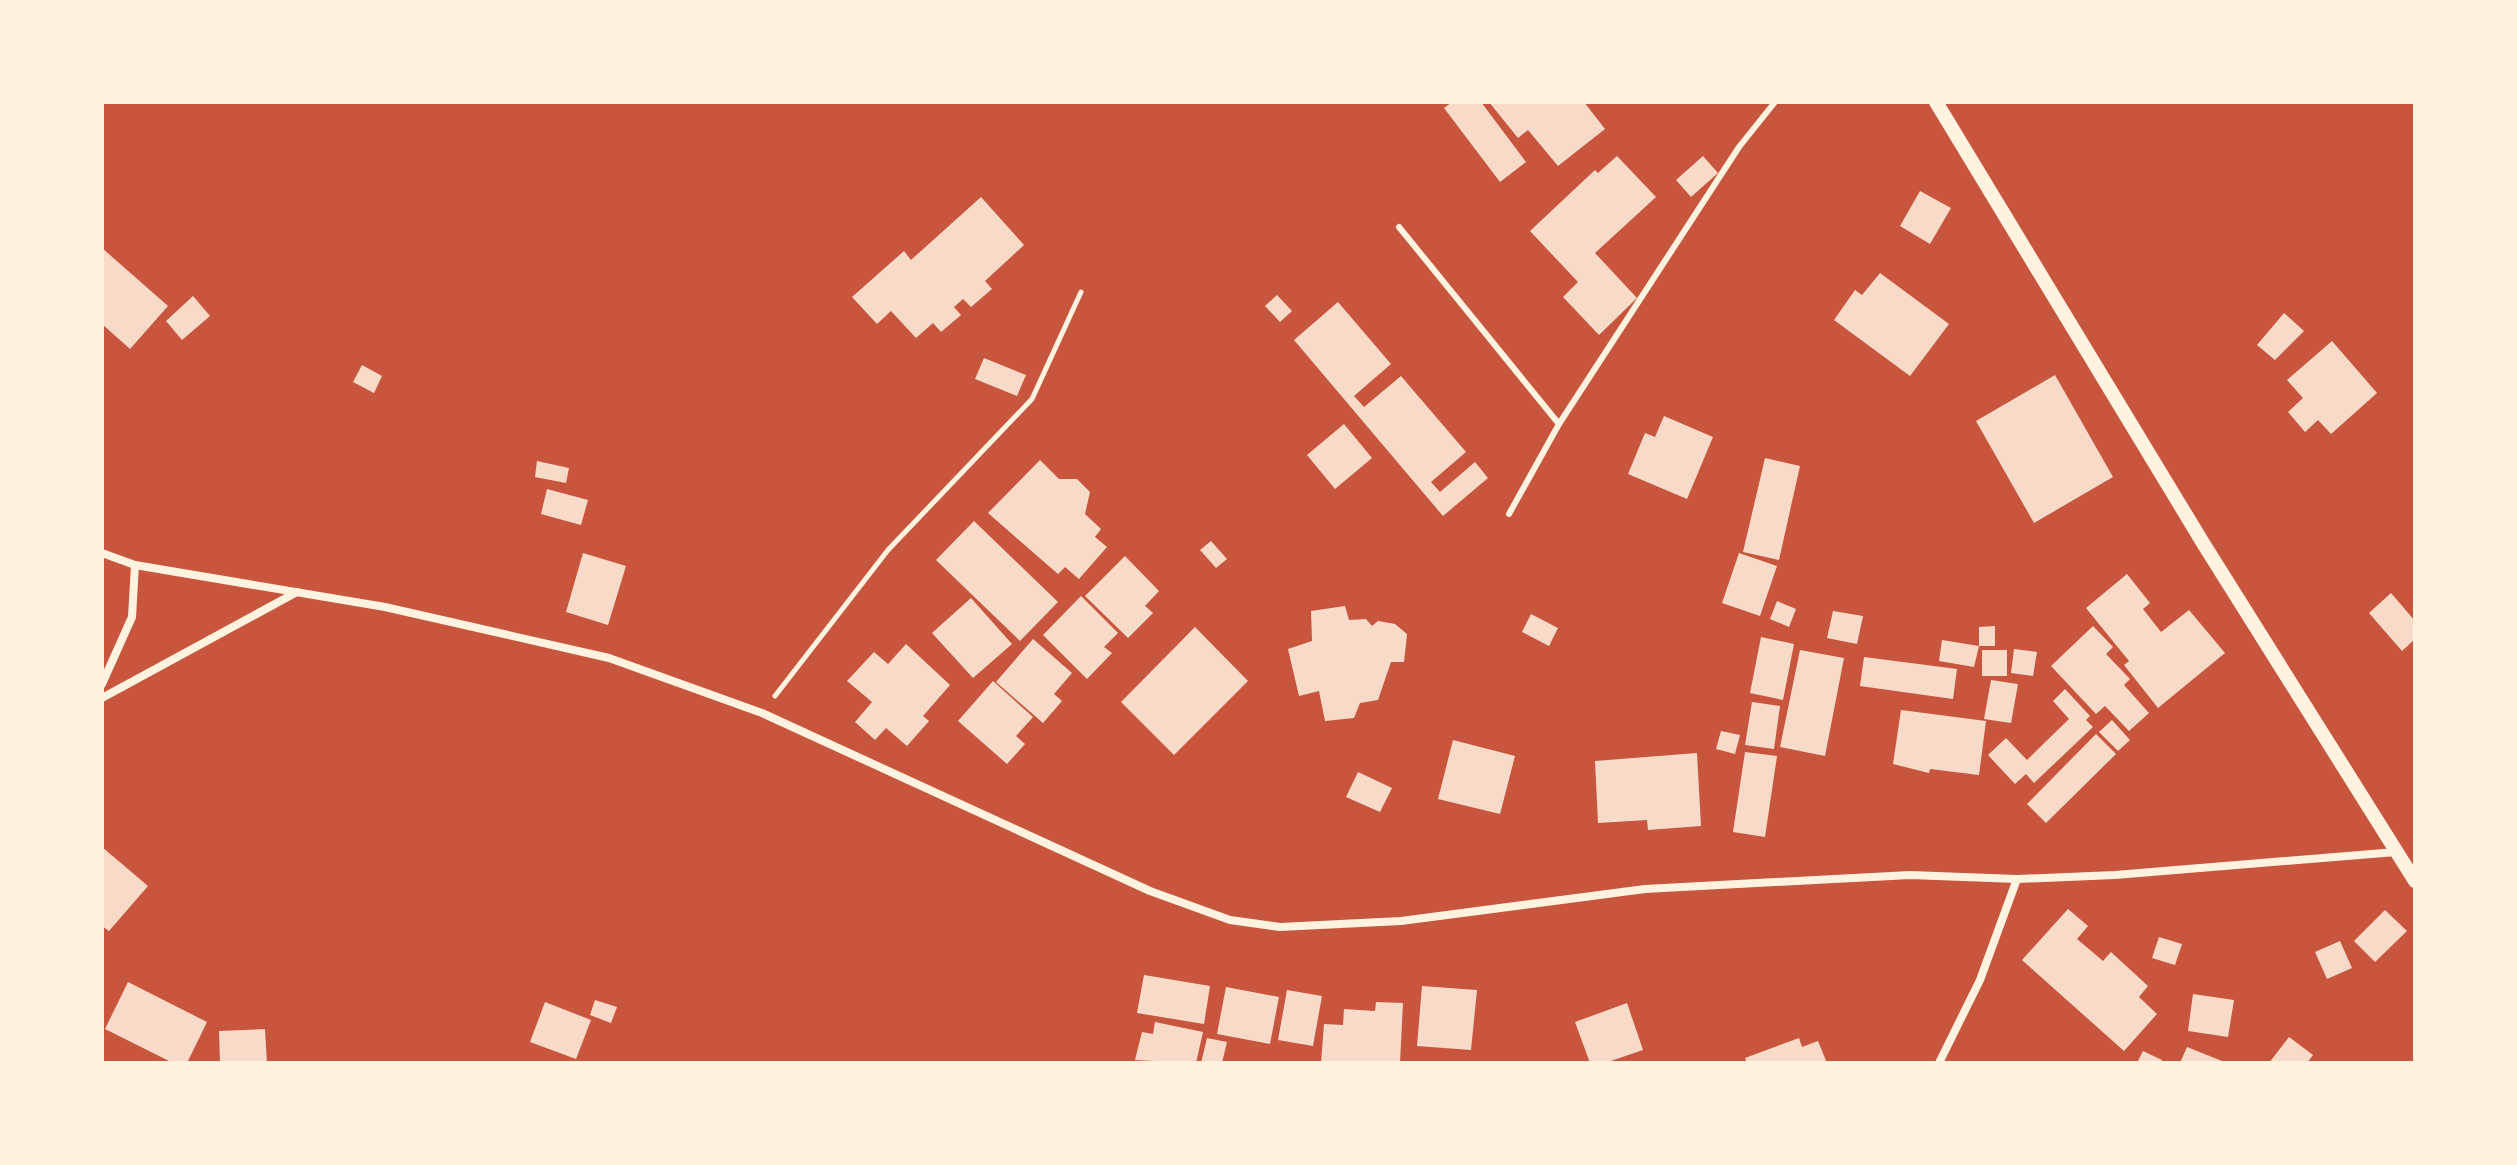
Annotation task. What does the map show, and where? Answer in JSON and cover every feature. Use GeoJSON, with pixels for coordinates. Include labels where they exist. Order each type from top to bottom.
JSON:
{"type":"FeatureCollection","features":[{"type":"Feature","properties":{"kind":"street"},"geometry":{"type":"LineString","coordinates":[[1936,102],[2203,543],[2414,877]]}},
{"type":"Feature","properties":{"kind":"street"},"geometry":{"type":"LineString","coordinates":[[102,553],[135,565],[385,607],[609,658],[762,713],[1150,891],[1230,920],[1280,927],[1401,921],[1645,889],[1910,875],[2017,879],[2208,869],[2396,852]]}},
{"type":"Feature","properties":{"kind":"street"},"geometry":{"type":"LineString","coordinates":[[102,684],[132,617],[135,565]]}},
{"type":"Feature","properties":{"kind":"street"},"geometry":{"type":"LineString","coordinates":[[102,698],[297,592]]}},
{"type":"Feature","properties":{"kind":"street"},"geometry":{"type":"LineString","coordinates":[[1939,1063],[1980,980],[2017,879]]}},
{"type":"Feature","properties":{"kind":"lane"},"geometry":{"type":"LineString","coordinates":[[1509,514],[1559,424],[1739,147],[1775,102]]}},
{"type":"Feature","properties":{"kind":"lane"},"geometry":{"type":"LineString","coordinates":[[1399,227],[1559,424]]}},
{"type":"Feature","properties":{"kind":"path"},"geometry":{"type":"LineString","coordinates":[[762,713],[888,550],[1032,399],[1081,292]]}},
{"type":"Feature","properties":{"kind":"building"},"geometry":{"type":"Polygon","coordinates":[[[1452,102],[1481,102],[1526,162],[1500,182],[1444,108],[1452,102]]]}},
{"type":"Feature","properties":{"kind":"building"},"geometry":{"type":"Polygon","coordinates":[[[1489,102],[1584,102],[1605,129],[1558,166],[1528,130],[1518,138],[1489,102]]]}},
{"type":"Feature","properties":{"kind":"building"},"geometry":{"type":"Polygon","coordinates":[[[1617,156],[1656,197],[1595,253],[1637,298],[1599,335],[1563,297],[1578,282],[1530,231],[1595,170],[1598,173],[1617,156]]]}},
{"type":"Feature","properties":{"kind":"building"},"geometry":{"type":"Polygon","coordinates":[[[1703,156],[1718,173],[1691,197],[1676,180],[1703,156]]]}},
{"type":"Feature","properties":{"kind":"building"},"geometry":{"type":"Polygon","coordinates":[[[1920,191],[1951,208],[1930,244],[1900,226],[1920,191]]]}},
{"type":"Feature","properties":{"kind":"building"},"geometry":{"type":"Polygon","coordinates":[[[981,197],[1024,245],[985,281],[992,289],[971,307],[963,299],[954,307],[961,315],[941,332],[933,323],[916,338],[891,311],[877,324],[852,297],[904,251],[911,260],[981,197]]]}},
{"type":"Feature","properties":{"kind":"building"},"geometry":{"type":"Polygon","coordinates":[[[102,248],[168,306],[130,349],[102,324],[102,248]]]}},
{"type":"Feature","properties":{"kind":"building"},"geometry":{"type":"Polygon","coordinates":[[[1880,273],[1949,324],[1910,376],[1834,320],[1855,290],[1862,295],[1880,273]]]}},
{"type":"Feature","properties":{"kind":"building"},"geometry":{"type":"Polygon","coordinates":[[[1277,295],[1292,311],[1280,322],[1265,306],[1277,295]]]}},
{"type":"Feature","properties":{"kind":"building"},"geometry":{"type":"Polygon","coordinates":[[[193,296],[210,316],[182,340],[166,321],[193,296]]]}},
{"type":"Feature","properties":{"kind":"building"},"geometry":{"type":"Polygon","coordinates":[[[1338,302],[1391,364],[1354,396],[1364,407],[1401,376],[1466,452],[1431,482],[1440,492],[1475,462],[1488,478],[1443,516],[1294,340],[1338,302]]]}},
{"type":"Feature","properties":{"kind":"building"},"geometry":{"type":"Polygon","coordinates":[[[2284,313],[2304,331],[2275,360],[2257,345],[2284,313]]]}},
{"type":"Feature","properties":{"kind":"building"},"geometry":{"type":"Polygon","coordinates":[[[2332,341],[2377,393],[2331,434],[2318,420],[2305,432],[2288,412],[2303,398],[2287,380],[2332,341]]]}},
{"type":"Feature","properties":{"kind":"building"},"geometry":{"type":"Polygon","coordinates":[[[984,358],[1026,375],[1017,396],[975,379],[984,358]]]}},
{"type":"Feature","properties":{"kind":"building"},"geometry":{"type":"Polygon","coordinates":[[[362,365],[382,376],[374,393],[353,382],[362,365]]]}},
{"type":"Feature","properties":{"kind":"building"},"geometry":{"type":"Polygon","coordinates":[[[2055,375],[2113,477],[2034,523],[1976,421],[2055,375]]]}},
{"type":"Feature","properties":{"kind":"building"},"geometry":{"type":"Polygon","coordinates":[[[1664,416],[1713,437],[1687,499],[1628,474],[1645,433],[1655,437],[1664,416]]]}},
{"type":"Feature","properties":{"kind":"building"},"geometry":{"type":"Polygon","coordinates":[[[1344,424],[1372,458],[1335,489],[1307,455],[1344,424]]]}},
{"type":"Feature","properties":{"kind":"building"},"geometry":{"type":"Polygon","coordinates":[[[1765,458],[1800,466],[1779,560],[1743,552],[1765,458]]]}},
{"type":"Feature","properties":{"kind":"building"},"geometry":{"type":"Polygon","coordinates":[[[1040,460],[1059,479],[1077,479],[1090,492],[1085,514],[1101,529],[1095,537],[1107,547],[1079,579],[1065,567],[1058,574],[988,513],[1040,460]]]}},
{"type":"Feature","properties":{"kind":"building"},"geometry":{"type":"Polygon","coordinates":[[[537,461],[569,468],[566,483],[535,477],[537,461]]]}},
{"type":"Feature","properties":{"kind":"building"},"geometry":{"type":"Polygon","coordinates":[[[547,489],[588,500],[581,525],[541,514],[547,489]]]}},
{"type":"Feature","properties":{"kind":"building"},"geometry":{"type":"Polygon","coordinates":[[[974,521],[1058,602],[1020,641],[936,560],[974,521]]]}},
{"type":"Feature","properties":{"kind":"building"},"geometry":{"type":"Polygon","coordinates":[[[1211,541],[1227,559],[1216,568],[1200,550],[1211,541]]]}},
{"type":"Feature","properties":{"kind":"building"},"geometry":{"type":"Polygon","coordinates":[[[583,553],[626,566],[608,625],[566,612],[583,553]]]}},
{"type":"Feature","properties":{"kind":"building"},"geometry":{"type":"Polygon","coordinates":[[[1739,553],[1777,566],[1760,616],[1722,603],[1739,553]]]}},
{"type":"Feature","properties":{"kind":"building"},"geometry":{"type":"Polygon","coordinates":[[[1125,556],[1159,591],[1145,606],[1153,613],[1128,638],[1085,596],[1125,556]]]}},
{"type":"Feature","properties":{"kind":"building"},"geometry":{"type":"Polygon","coordinates":[[[2127,574],[2150,603],[2143,609],[2161,632],[2189,610],[2225,653],[2158,708],[2124,665],[2129,661],[2086,608],[2127,574]]]}},
{"type":"Feature","properties":{"kind":"building"},"geometry":{"type":"Polygon","coordinates":[[[2391,593],[2415,621],[2415,639],[2402,651],[2369,613],[2391,593]]]}},
{"type":"Feature","properties":{"kind":"building"},"geometry":{"type":"Polygon","coordinates":[[[1081,596],[1118,633],[1104,647],[1112,653],[1087,679],[1043,635],[1081,596]]]}},
{"type":"Feature","properties":{"kind":"building"},"geometry":{"type":"Polygon","coordinates":[[[971,598],[1012,644],[973,678],[932,633],[971,598]]]}},
{"type":"Feature","properties":{"kind":"building"},"geometry":{"type":"Polygon","coordinates":[[[1777,601],[1796,609],[1789,627],[1770,619],[1777,601]]]}},
{"type":"Feature","properties":{"kind":"building"},"geometry":{"type":"Polygon","coordinates":[[[1345,606],[1349,620],[1366,619],[1372,626],[1378,621],[1395,624],[1407,634],[1404,662],[1391,662],[1378,700],[1360,703],[1354,718],[1325,721],[1319,691],[1299,696],[1288,649],[1312,641],[1311,611],[1345,606]]]}},
{"type":"Feature","properties":{"kind":"building"},"geometry":{"type":"Polygon","coordinates":[[[1833,611],[1863,616],[1857,644],[1827,638],[1833,611]]]}},
{"type":"Feature","properties":{"kind":"building"},"geometry":{"type":"Polygon","coordinates":[[[1531,614],[1558,628],[1549,646],[1522,632],[1531,614]]]}},
{"type":"Feature","properties":{"kind":"building"},"geometry":{"type":"Polygon","coordinates":[[[1995,626],[1995,646],[1979,646],[1979,627],[1995,626]]]}},
{"type":"Feature","properties":{"kind":"building"},"geometry":{"type":"Polygon","coordinates":[[[2093,626],[2113,647],[2106,654],[2130,679],[2124,685],[2149,713],[2129,731],[2105,706],[2096,714],[2051,666],[2093,626]]]}},
{"type":"Feature","properties":{"kind":"building"},"geometry":{"type":"Polygon","coordinates":[[[1195,627],[1248,681],[1174,755],[1121,702],[1195,627]]]}},
{"type":"Feature","properties":{"kind":"building"},"geometry":{"type":"Polygon","coordinates":[[[1761,637],[1794,644],[1783,700],[1750,693],[1761,637]]]}},
{"type":"Feature","properties":{"kind":"building"},"geometry":{"type":"Polygon","coordinates":[[[1033,639],[1072,673],[1054,694],[1062,701],[1043,723],[996,682],[1033,639]]]}},
{"type":"Feature","properties":{"kind":"building"},"geometry":{"type":"Polygon","coordinates":[[[1942,640],[1979,646],[1974,667],[1939,661],[1942,640]]]}},
{"type":"Feature","properties":{"kind":"building"},"geometry":{"type":"Polygon","coordinates":[[[906,644],[950,685],[923,716],[929,721],[907,746],[886,728],[875,740],[855,722],[872,702],[847,681],[874,652],[888,664],[906,644]]]}},
{"type":"Feature","properties":{"kind":"building"},"geometry":{"type":"Polygon","coordinates":[[[2014,649],[2037,652],[2033,676],[2011,673],[2014,649]]]}},
{"type":"Feature","properties":{"kind":"building"},"geometry":{"type":"Polygon","coordinates":[[[1800,650],[1844,658],[1825,756],[1780,747],[1800,650]]]}},
{"type":"Feature","properties":{"kind":"building"},"geometry":{"type":"Polygon","coordinates":[[[1982,650],[2007,650],[2007,676],[1982,676],[1982,650]]]}},
{"type":"Feature","properties":{"kind":"building"},"geometry":{"type":"Polygon","coordinates":[[[1864,657],[1957,669],[1953,699],[1860,686],[1864,657]]]}},
{"type":"Feature","properties":{"kind":"building"},"geometry":{"type":"Polygon","coordinates":[[[1991,680],[2018,684],[2011,723],[1984,719],[1991,680]]]}},
{"type":"Feature","properties":{"kind":"building"},"geometry":{"type":"Polygon","coordinates":[[[993,681],[1033,717],[1016,736],[1025,744],[1007,764],[958,721],[993,681]]]}},
{"type":"Feature","properties":{"kind":"building"},"geometry":{"type":"Polygon","coordinates":[[[2065,689],[2090,716],[2086,720],[2093,727],[2034,783],[2026,774],[2015,784],[1988,755],[2006,738],[2027,760],[2069,719],[2053,701],[2065,689]]]}},
{"type":"Feature","properties":{"kind":"building"},"geometry":{"type":"Polygon","coordinates":[[[1752,702],[1780,706],[1774,749],[1745,745],[1752,702]]]}},
{"type":"Feature","properties":{"kind":"building"},"geometry":{"type":"Polygon","coordinates":[[[1901,710],[1986,721],[1979,775],[1930,769],[1929,773],[1893,764],[1901,710]]]}},
{"type":"Feature","properties":{"kind":"building"},"geometry":{"type":"Polygon","coordinates":[[[2112,720],[2130,740],[2118,751],[2099,732],[2112,720]]]}},
{"type":"Feature","properties":{"kind":"building"},"geometry":{"type":"Polygon","coordinates":[[[1721,731],[1740,735],[1735,754],[1716,749],[1721,731]]]}},
{"type":"Feature","properties":{"kind":"building"},"geometry":{"type":"Polygon","coordinates":[[[2096,734],[2116,754],[2046,823],[2027,804],[2096,734]]]}},
{"type":"Feature","properties":{"kind":"building"},"geometry":{"type":"Polygon","coordinates":[[[1453,740],[1515,756],[1500,814],[1438,799],[1453,740]]]}},
{"type":"Feature","properties":{"kind":"building"},"geometry":{"type":"Polygon","coordinates":[[[1745,752],[1777,756],[1765,837],[1733,832],[1745,752]]]}},
{"type":"Feature","properties":{"kind":"building"},"geometry":{"type":"Polygon","coordinates":[[[1697,753],[1701,826],[1648,830],[1647,820],[1598,823],[1595,761],[1697,753]]]}},
{"type":"Feature","properties":{"kind":"building"},"geometry":{"type":"Polygon","coordinates":[[[1358,772],[1392,788],[1380,812],[1346,797],[1358,772]]]}},
{"type":"Feature","properties":{"kind":"building"},"geometry":{"type":"Polygon","coordinates":[[[102,847],[148,886],[109,931],[102,926],[102,847]]]}},
{"type":"Feature","properties":{"kind":"building"},"geometry":{"type":"Polygon","coordinates":[[[2068,909],[2088,926],[2077,939],[2103,961],[2111,952],[2148,986],[2139,997],[2157,1014],[2124,1051],[2022,960],[2068,909]]]}},
{"type":"Feature","properties":{"kind":"building"},"geometry":{"type":"Polygon","coordinates":[[[2385,910],[2407,931],[2375,962],[2354,941],[2385,910]]]}},
{"type":"Feature","properties":{"kind":"building"},"geometry":{"type":"Polygon","coordinates":[[[2159,937],[2182,944],[2175,965],[2152,958],[2159,937]]]}},
{"type":"Feature","properties":{"kind":"building"},"geometry":{"type":"Polygon","coordinates":[[[2340,941],[2352,968],[2327,979],[2315,952],[2340,941]]]}},
{"type":"Feature","properties":{"kind":"building"},"geometry":{"type":"Polygon","coordinates":[[[1144,975],[1210,986],[1204,1024],[1137,1013],[1144,975]]]}},
{"type":"Feature","properties":{"kind":"building"},"geometry":{"type":"Polygon","coordinates":[[[128,982],[207,1022],[187,1063],[173,1063],[105,1029],[128,982]]]}},
{"type":"Feature","properties":{"kind":"building"},"geometry":{"type":"Polygon","coordinates":[[[1422,986],[1477,990],[1471,1050],[1417,1046],[1422,986]]]}},
{"type":"Feature","properties":{"kind":"building"},"geometry":{"type":"Polygon","coordinates":[[[1226,987],[1279,997],[1270,1044],[1217,1034],[1226,987]]]}},
{"type":"Feature","properties":{"kind":"building"},"geometry":{"type":"Polygon","coordinates":[[[1287,990],[1322,996],[1313,1046],[1278,1040],[1287,990]]]}},
{"type":"Feature","properties":{"kind":"building"},"geometry":{"type":"Polygon","coordinates":[[[2193,994],[2234,1000],[2228,1037],[2188,1031],[2193,994]]]}},
{"type":"Feature","properties":{"kind":"building"},"geometry":{"type":"Polygon","coordinates":[[[595,1000],[617,1007],[611,1023],[590,1015],[595,1000]]]}},
{"type":"Feature","properties":{"kind":"building"},"geometry":{"type":"Polygon","coordinates":[[[545,1002],[591,1020],[576,1059],[530,1042],[545,1002]]]}},
{"type":"Feature","properties":{"kind":"building"},"geometry":{"type":"Polygon","coordinates":[[[1376,1002],[1403,1003],[1400,1063],[1321,1063],[1324,1024],[1343,1025],[1344,1009],[1375,1011],[1376,1002]]]}},
{"type":"Feature","properties":{"kind":"building"},"geometry":{"type":"Polygon","coordinates":[[[1627,1003],[1643,1050],[1605,1063],[1590,1063],[1575,1022],[1627,1003]]]}},
{"type":"Feature","properties":{"kind":"building"},"geometry":{"type":"Polygon","coordinates":[[[1155,1022],[1203,1032],[1196,1063],[1135,1060],[1142,1032],[1153,1034],[1155,1022]]]}},
{"type":"Feature","properties":{"kind":"building"},"geometry":{"type":"Polygon","coordinates":[[[265,1029],[267,1063],[220,1063],[219,1031],[265,1029]]]}},
{"type":"Feature","properties":{"kind":"building"},"geometry":{"type":"Polygon","coordinates":[[[2289,1037],[2313,1055],[2307,1063],[2269,1063],[2289,1037]]]}},
{"type":"Feature","properties":{"kind":"building"},"geometry":{"type":"Polygon","coordinates":[[[1207,1038],[1227,1042],[1222,1063],[1201,1063],[1207,1038]]]}},
{"type":"Feature","properties":{"kind":"building"},"geometry":{"type":"Polygon","coordinates":[[[1799,1038],[1802,1047],[1818,1041],[1827,1063],[1747,1063],[1745,1058],[1799,1038]]]}},
{"type":"Feature","properties":{"kind":"building"},"geometry":{"type":"Polygon","coordinates":[[[2187,1047],[2227,1063],[2180,1063],[2187,1047]]]}},
{"type":"Feature","properties":{"kind":"building"},"geometry":{"type":"Polygon","coordinates":[[[2143,1051],[2162,1060],[2161,1063],[2137,1063],[2143,1051]]]}}]}
